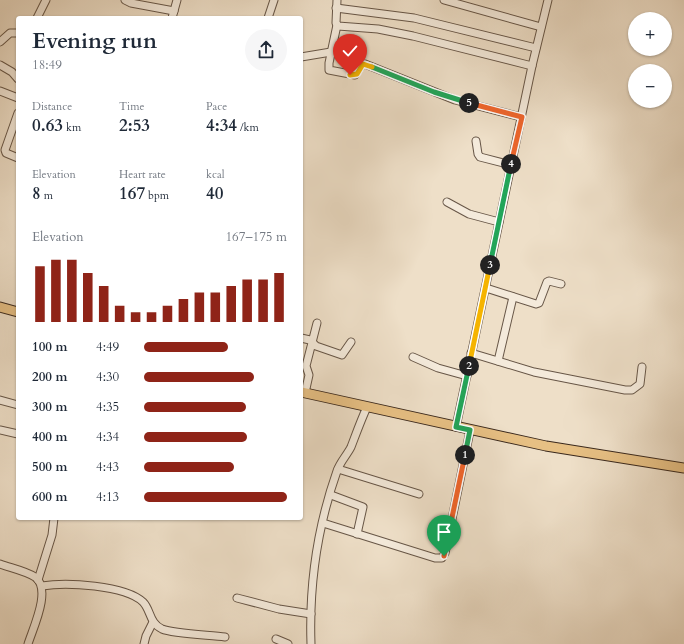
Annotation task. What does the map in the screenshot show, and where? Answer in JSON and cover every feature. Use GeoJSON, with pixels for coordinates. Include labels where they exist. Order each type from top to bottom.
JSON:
{"type":"FeatureCollection","features":[{"type":"Feature","properties":{"kind":"main road"},"geometry":{"type":"LineString","coordinates":[[0,307],[16,311]]}},
{"type":"Feature","properties":{"kind":"main road"},"geometry":{"type":"LineString","coordinates":[[303,393],[569,450],[684,468]]}},
{"type":"Feature","properties":{"kind":"street"},"geometry":{"type":"LineString","coordinates":[[38,16],[46,0]]}},
{"type":"Feature","properties":{"kind":"street"},"geometry":{"type":"LineString","coordinates":[[125,0],[173,15],[177,0]]}},
{"type":"Feature","properties":{"kind":"street"},"geometry":{"type":"LineString","coordinates":[[269,16],[274,0]]}},
{"type":"Feature","properties":{"kind":"street"},"geometry":{"type":"LineString","coordinates":[[337,0],[336,25],[328,68],[332,71],[355,75],[365,64],[455,100],[522,117]]}},
{"type":"Feature","properties":{"kind":"street"},"geometry":{"type":"LineString","coordinates":[[444,0],[541,27]]}},
{"type":"Feature","properties":{"kind":"street"},"geometry":{"type":"LineString","coordinates":[[456,427],[532,66],[548,0]]}},
{"type":"Feature","properties":{"kind":"street"},"geometry":{"type":"LineString","coordinates":[[336,8],[414,18],[536,48]]}},
{"type":"Feature","properties":{"kind":"street"},"geometry":{"type":"LineString","coordinates":[[336,25],[340,27],[378,29],[413,36],[532,66]]}},
{"type":"Feature","properties":{"kind":"street"},"geometry":{"type":"LineString","coordinates":[[0,42],[7,36],[16,34]]}},
{"type":"Feature","properties":{"kind":"street"},"geometry":{"type":"LineString","coordinates":[[303,57],[331,52]]}},
{"type":"Feature","properties":{"kind":"street"},"geometry":{"type":"LineString","coordinates":[[0,66],[12,72],[16,77]]}},
{"type":"Feature","properties":{"kind":"street"},"geometry":{"type":"LineString","coordinates":[[0,92],[16,97]]}},
{"type":"Feature","properties":{"kind":"street"},"geometry":{"type":"LineString","coordinates":[[16,119],[5,150],[6,153],[16,157]]}},
{"type":"Feature","properties":{"kind":"street"},"geometry":{"type":"LineString","coordinates":[[476,141],[478,154],[480,157],[511,165]]}},
{"type":"Feature","properties":{"kind":"street"},"geometry":{"type":"LineString","coordinates":[[447,202],[469,214],[499,222]]}},
{"type":"Feature","properties":{"kind":"street"},"geometry":{"type":"LineString","coordinates":[[486,288],[538,304],[547,282],[549,281],[561,284]]}},
{"type":"Feature","properties":{"kind":"street"},"geometry":{"type":"LineString","coordinates":[[498,361],[513,297]]}},
{"type":"Feature","properties":{"kind":"street"},"geometry":{"type":"LineString","coordinates":[[303,393],[309,375],[306,366],[317,323]]}},
{"type":"Feature","properties":{"kind":"street"},"geometry":{"type":"LineString","coordinates":[[303,338],[308,339],[316,346],[342,356],[351,342]]}},
{"type":"Feature","properties":{"kind":"street"},"geometry":{"type":"LineString","coordinates":[[472,353],[534,372],[596,385],[632,390],[640,384],[642,367]]}},
{"type":"Feature","properties":{"kind":"street"},"geometry":{"type":"LineString","coordinates":[[413,357],[438,368],[467,376]]}},
{"type":"Feature","properties":{"kind":"street"},"geometry":{"type":"LineString","coordinates":[[0,400],[16,404]]}},
{"type":"Feature","properties":{"kind":"street"},"geometry":{"type":"LineString","coordinates":[[311,644],[311,614],[314,573],[323,523],[338,470],[350,448],[367,407]]}},
{"type":"Feature","properties":{"kind":"street"},"geometry":{"type":"LineString","coordinates":[[0,430],[16,434]]}},
{"type":"Feature","properties":{"kind":"street"},"geometry":{"type":"LineString","coordinates":[[323,523],[436,558],[442,558],[470,430]]}},
{"type":"Feature","properties":{"kind":"street"},"geometry":{"type":"LineString","coordinates":[[338,470],[419,494]]}},
{"type":"Feature","properties":{"kind":"street"},"geometry":{"type":"LineString","coordinates":[[331,495],[364,507],[357,534]]}},
{"type":"Feature","properties":{"kind":"street"},"geometry":{"type":"LineString","coordinates":[[38,580],[52,535],[54,520]]}},
{"type":"Feature","properties":{"kind":"street"},"geometry":{"type":"LineString","coordinates":[[0,564],[30,574],[38,580],[42,586],[42,597],[28,644]]}},
{"type":"Feature","properties":{"kind":"street"},"geometry":{"type":"LineString","coordinates":[[42,586],[65,584],[110,589],[127,594],[144,603],[153,622],[163,629],[225,637]]}},
{"type":"Feature","properties":{"kind":"street"},"geometry":{"type":"LineString","coordinates":[[237,598],[279,609],[311,614]]}},
{"type":"Feature","properties":{"kind":"street"},"geometry":{"type":"LineString","coordinates":[[144,644],[153,622]]}},
{"type":"Feature","properties":{"kind":"street"},"geometry":{"type":"LineString","coordinates":[[276,639],[288,644]]}},
{"type":"Feature","properties":{"kind":"route"},"geometry":{"type":"LineString","coordinates":[[350,75],[357,74],[363,64],[365,64],[455,100],[522,117],[456,427],[470,430],[444,556]]}}]}
